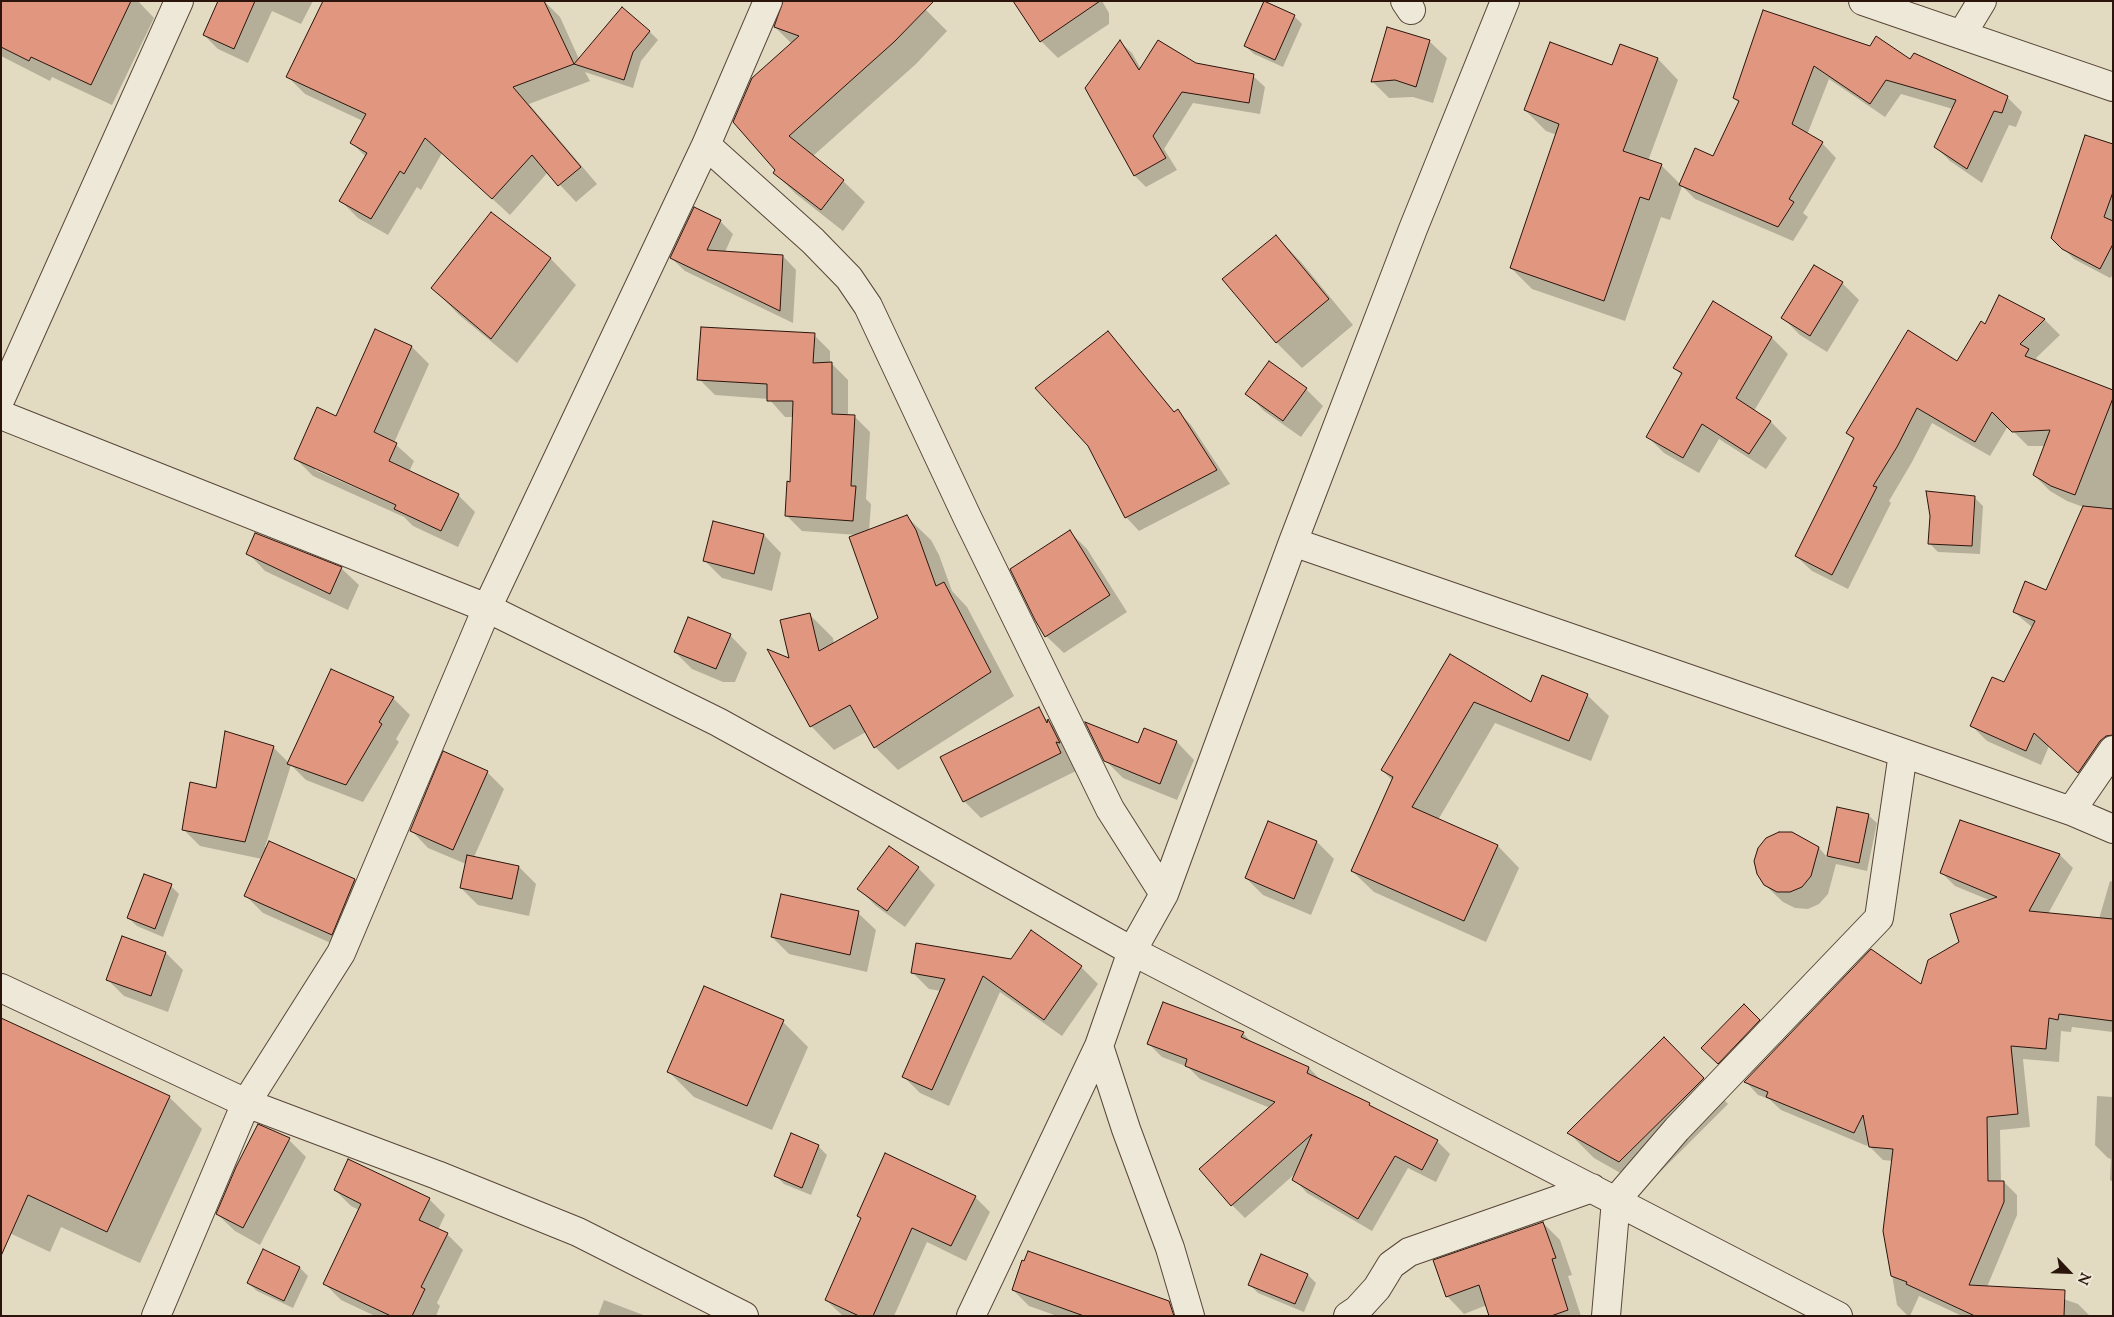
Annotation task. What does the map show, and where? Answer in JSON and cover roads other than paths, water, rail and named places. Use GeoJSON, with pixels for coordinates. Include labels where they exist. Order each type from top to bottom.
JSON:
{"type":"FeatureCollection","features":[{"type":"Feature","properties":{"kind":"street"},"geometry":{"type":"LineString","coordinates":[[1,398],[179,1]]}},
{"type":"Feature","properties":{"kind":"street"},"geometry":{"type":"LineString","coordinates":[[156,1316],[246,1103],[341,953],[487,608],[706,145],[768,1]]}},
{"type":"Feature","properties":{"kind":"street"},"geometry":{"type":"LineString","coordinates":[[971,1316],[1099,1046],[1132,951],[1164,894],[1293,542],[1413,228],[1505,1]]}},
{"type":"Feature","properties":{"kind":"street"},"geometry":{"type":"LineString","coordinates":[[1863,1],[2113,87]]}},
{"type":"Feature","properties":{"kind":"street"},"geometry":{"type":"LineString","coordinates":[[1962,34],[1982,1]]}},
{"type":"Feature","properties":{"kind":"street"},"geometry":{"type":"LineString","coordinates":[[706,145],[813,240],[849,278],[868,306],[968,519],[1110,809],[1164,894]]}},
{"type":"Feature","properties":{"kind":"street"},"geometry":{"type":"LineString","coordinates":[[1,415],[487,608],[718,722],[1132,951],[1838,1316]]}},
{"type":"Feature","properties":{"kind":"street"},"geometry":{"type":"LineString","coordinates":[[1293,542],[2071,811],[2113,829]]}},
{"type":"Feature","properties":{"kind":"street"},"geometry":{"type":"LineString","coordinates":[[2071,811],[2113,750]]}},
{"type":"Feature","properties":{"kind":"street"},"geometry":{"type":"LineString","coordinates":[[1606,1316],[1616,1200],[1677,1129],[1879,918],[1903,753]]}},
{"type":"Feature","properties":{"kind":"street"},"geometry":{"type":"LineString","coordinates":[[1,988],[246,1103],[437,1175],[578,1232],[744,1316]]}},
{"type":"Feature","properties":{"kind":"street"},"geometry":{"type":"LineString","coordinates":[[1099,1046],[1126,1129],[1170,1248],[1190,1316]]}},
{"type":"Feature","properties":{"kind":"street"},"geometry":{"type":"LineString","coordinates":[[1348,1316],[1357,1310],[1377,1288],[1391,1265],[1409,1252],[1592,1188]]}}]}
